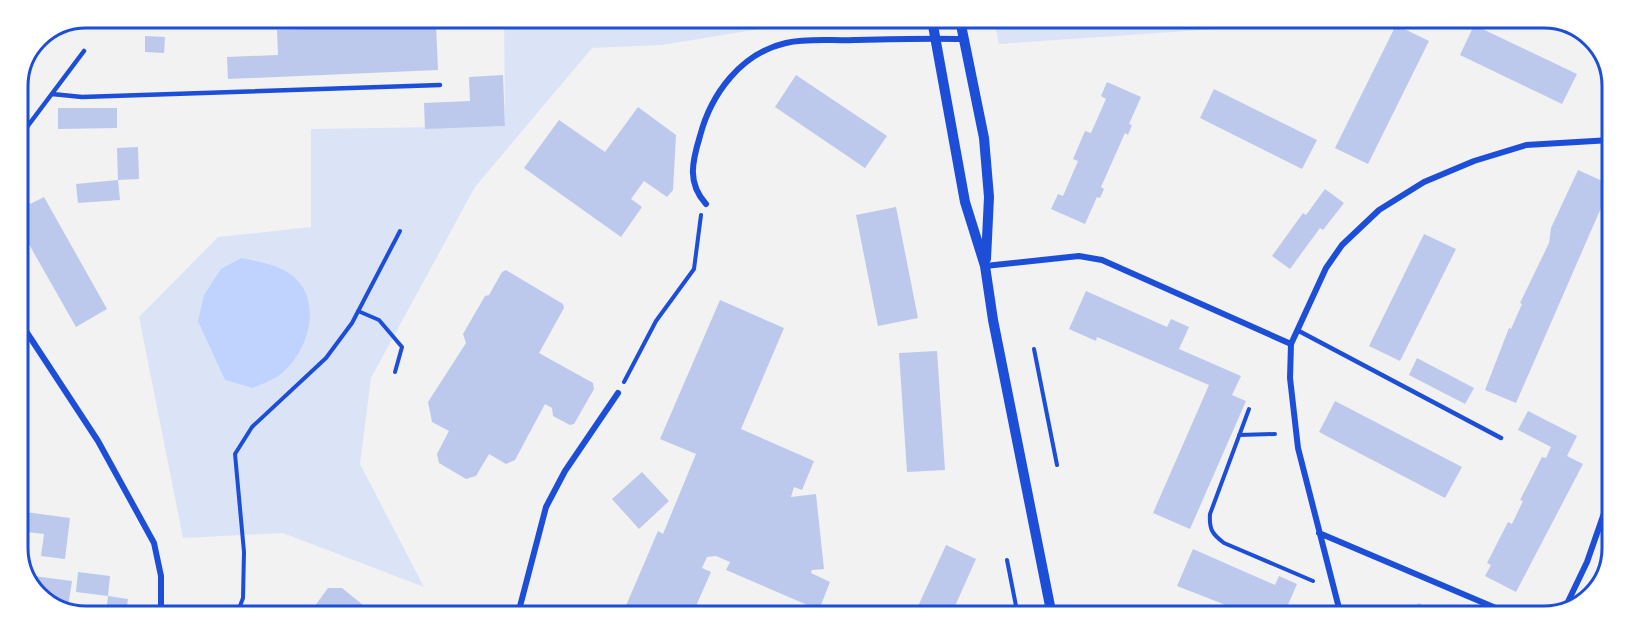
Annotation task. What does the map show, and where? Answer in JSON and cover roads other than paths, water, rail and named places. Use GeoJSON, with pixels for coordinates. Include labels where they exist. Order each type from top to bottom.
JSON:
{"type":"FeatureCollection","features":[{"type":"Feature","properties":{"kind":"street"},"geometry":{"type":"LineString","coordinates":[[934,28],[965,202],[985,266],[993,320],[1050,606]]}},
{"type":"Feature","properties":{"kind":"street"},"geometry":{"type":"LineString","coordinates":[[962,28],[984,138],[989,197],[985,266]]}},
{"type":"Feature","properties":{"kind":"street"},"geometry":{"type":"LineString","coordinates":[[706,204],[694,191],[693,170],[701,132],[716,97],[738,68],[753,58],[787,43],[964,39]]}},
{"type":"Feature","properties":{"kind":"street"},"geometry":{"type":"LineString","coordinates":[[1338,606],[1298,448],[1290,378],[1291,344],[1326,268],[1342,245],[1379,210],[1424,182],[1474,160],[1526,145],[1601,141]]}},
{"type":"Feature","properties":{"kind":"street"},"geometry":{"type":"LineString","coordinates":[[985,266],[1078,256],[1102,260],[1291,344]]}},
{"type":"Feature","properties":{"kind":"street"},"geometry":{"type":"LineString","coordinates":[[29,335],[98,441],[154,543],[161,576],[161,606]]}},
{"type":"Feature","properties":{"kind":"street"},"geometry":{"type":"LineString","coordinates":[[520,606],[546,507],[565,471],[618,393]]}},
{"type":"Feature","properties":{"kind":"street"},"geometry":{"type":"LineString","coordinates":[[1568,601],[1587,562],[1602,519]]}},
{"type":"Feature","properties":{"kind":"street"},"geometry":{"type":"LineString","coordinates":[[1319,533],[1491,606]]}},
{"type":"Feature","properties":{"kind":"lane"},"geometry":{"type":"LineString","coordinates":[[28,126],[84,51]]}},
{"type":"Feature","properties":{"kind":"lane"},"geometry":{"type":"LineString","coordinates":[[52,94],[82,97],[440,85]]}},
{"type":"Feature","properties":{"kind":"lane"},"geometry":{"type":"LineString","coordinates":[[1297,330],[1501,438]]}},
{"type":"Feature","properties":{"kind":"water"},"geometry":{"type":"Polygon","coordinates":[[[241,258],[275,266],[293,276],[302,287],[308,300],[310,314],[304,342],[289,367],[278,376],[253,388],[225,380],[198,321],[204,295],[221,269],[241,258]]]}}]}
